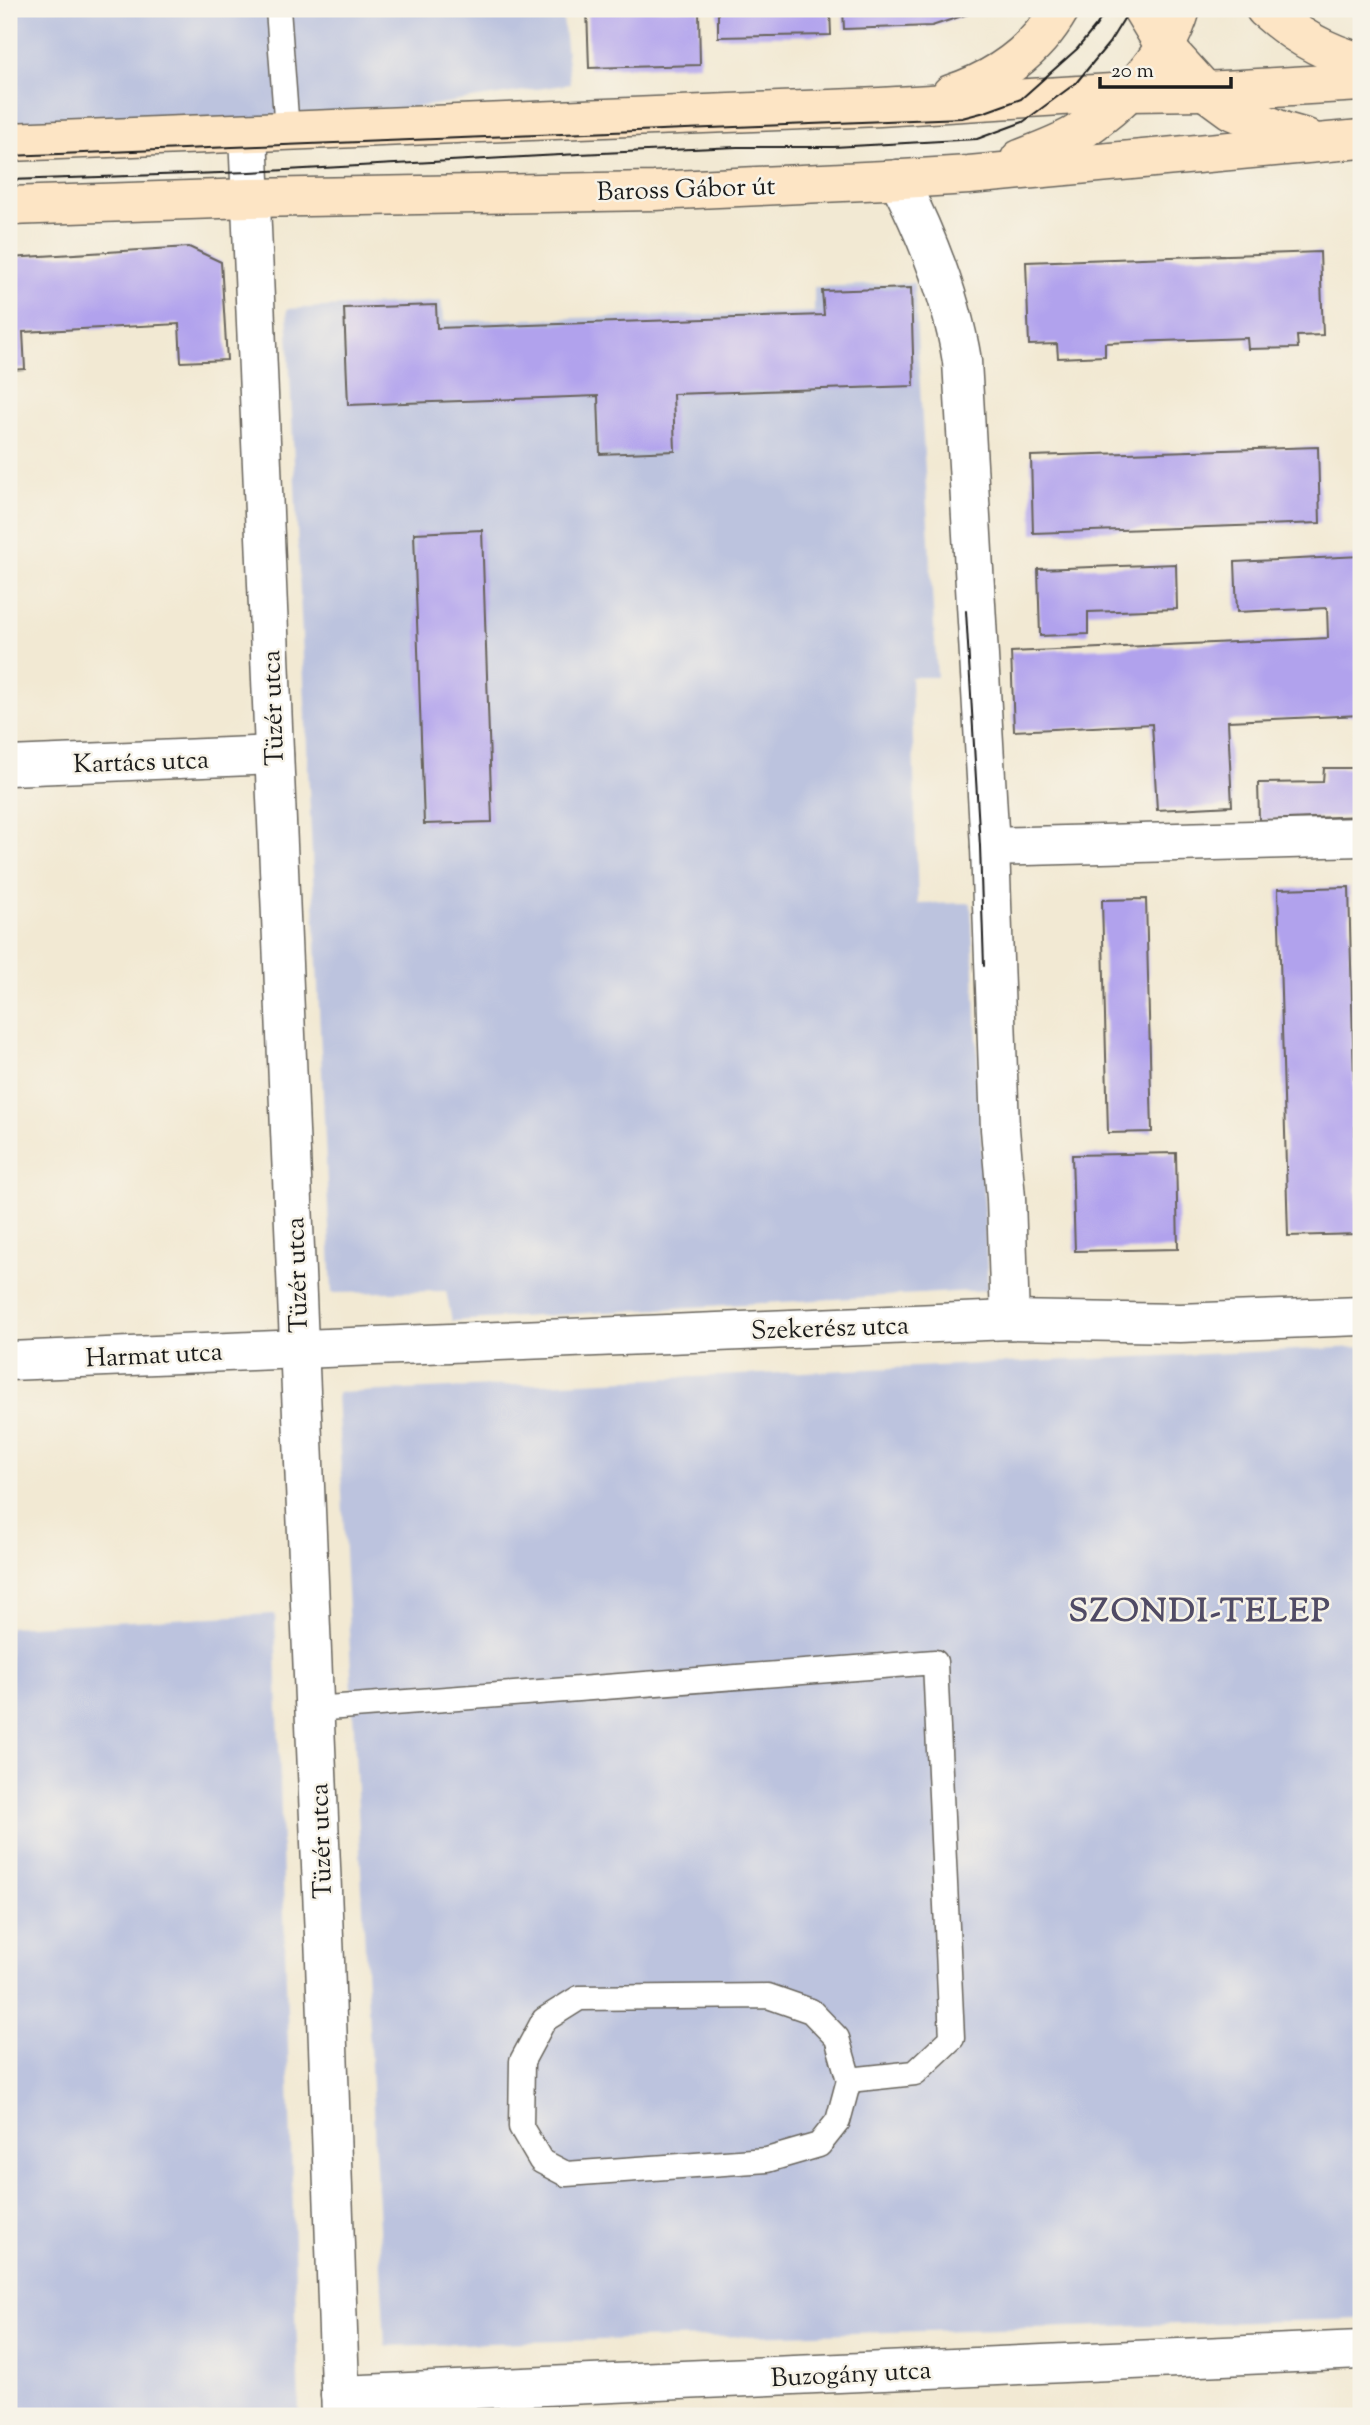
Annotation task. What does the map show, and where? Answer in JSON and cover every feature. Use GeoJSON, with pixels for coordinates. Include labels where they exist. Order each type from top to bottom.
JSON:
{"type":"FeatureCollection","features":[{"type":"Feature","properties":{"kind":"street"},"geometry":{"type":"LineString","coordinates":[[920,105],[984,82],[1003,70],[1037,40],[1060,9]]}},
{"type":"Feature","properties":{"kind":"street"},"geometry":{"type":"LineString","coordinates":[[1142,9],[1165,47],[1205,91],[1231,110],[1285,132],[1343,141]]}},
{"type":"Feature","properties":{"kind":"street"},"geometry":{"type":"LineString","coordinates":[[982,174],[1042,151],[1074,135],[1128,92],[1148,71],[1165,47],[1181,9]]}},
{"type":"Feature","properties":{"kind":"street"},"geometry":{"type":"LineString","coordinates":[[1265,9],[1284,26],[1323,48],[1361,62]]}},
{"type":"Feature","properties":{"kind":"street"},"geometry":{"type":"LineString","coordinates":[[9,142],[920,105],[1128,92],[1205,91],[1361,82]]}},
{"type":"Feature","properties":{"kind":"street","name":"Tüzér utca"},"geometry":{"type":"LineString","coordinates":[[248,134],[341,2406]]}},
{"type":"Feature","properties":{"kind":"street","name":"Baross Gábor út"},"geometry":{"type":"LineString","coordinates":[[9,206],[250,198],[654,191],[982,174],[1343,141]]}},
{"type":"Feature","properties":{"kind":"street"},"geometry":{"type":"LineString","coordinates":[[898,179],[946,293],[956,326],[962,361],[990,847],[1010,1320]]}},
{"type":"Feature","properties":{"kind":"street","name":"Kartács utca"},"geometry":{"type":"LineString","coordinates":[[9,766],[274,755]]}},
{"type":"Feature","properties":{"kind":"street"},"geometry":{"type":"LineString","coordinates":[[990,847],[1361,837]]}},
{"type":"Feature","properties":{"kind":"street","name":"Szekerész utca"},"geometry":{"type":"LineString","coordinates":[[299,1348],[1010,1320],[1180,1323],[1361,1316]]}},
{"type":"Feature","properties":{"kind":"street","name":"Harmat utca"},"geometry":{"type":"LineString","coordinates":[[9,1361],[299,1348]]}},
{"type":"Feature","properties":{"kind":"street","name":"Buzogány utca"},"geometry":{"type":"LineString","coordinates":[[341,2406],[1361,2350]]}},
{"type":"Feature","properties":{"kind":"lane"},"geometry":{"type":"LineString","coordinates":[[278,9],[287,131]]}},
{"type":"Feature","properties":{"kind":"lane"},"geometry":{"type":"LineString","coordinates":[[314,1709],[935,1662],[952,2038],[915,2073],[849,2080]]}},
{"type":"Feature","properties":{"kind":"lane"},"geometry":{"type":"LineString","coordinates":[[768,1996],[811,2011],[837,2038],[849,2080],[838,2121],[819,2145],[767,2160],[566,2174],[541,2161],[521,2127],[522,2061],[544,2020],[579,1998],[768,1996]]}},
{"type":"Feature","properties":{"kind":"shaded area"},"geometry":{"type":"Polygon","coordinates":[[[9,9],[562,9],[570,84],[248,133],[9,140],[9,9]]]}},
{"type":"Feature","properties":{"kind":"shaded area"},"geometry":{"type":"Polygon","coordinates":[[[914,283],[937,677],[911,677],[918,904],[971,903],[988,1290],[452,1321],[446,1291],[332,1293],[287,309],[441,301],[444,321],[814,312],[814,287],[914,283]]]}},
{"type":"Feature","properties":{"kind":"shaded area"},"geometry":{"type":"Polygon","coordinates":[[[1361,1347],[1361,2319],[385,2346],[337,1393],[1361,1347]]]}},
{"type":"Feature","properties":{"kind":"shaded area"},"geometry":{"type":"Polygon","coordinates":[[[275,1614],[299,2412],[219,2416],[9,2416],[9,1627],[275,1614]]]}},
{"type":"Feature","properties":{"kind":"building"},"geometry":{"type":"Polygon","coordinates":[[[587,9],[699,9],[700,65],[589,68],[587,9]]]}},
{"type":"Feature","properties":{"kind":"building"},"geometry":{"type":"Polygon","coordinates":[[[718,9],[830,9],[831,35],[718,37],[718,9]]]}},
{"type":"Feature","properties":{"kind":"building"},"geometry":{"type":"Polygon","coordinates":[[[843,9],[975,9],[932,26],[844,29],[843,9]]]}},
{"type":"Feature","properties":{"kind":"building"},"geometry":{"type":"Polygon","coordinates":[[[189,247],[221,262],[227,360],[181,362],[179,324],[23,332],[25,369],[9,370],[9,258],[189,247]]]}},
{"type":"Feature","properties":{"kind":"building"},"geometry":{"type":"Polygon","coordinates":[[[1320,252],[1323,335],[1297,336],[1298,348],[1248,349],[1247,338],[1105,343],[1105,356],[1058,358],[1057,344],[1029,345],[1026,262],[1320,252]]]}},
{"type":"Feature","properties":{"kind":"building"},"geometry":{"type":"Polygon","coordinates":[[[911,288],[914,386],[673,394],[675,451],[600,454],[598,396],[348,405],[344,308],[436,305],[437,328],[824,315],[822,291],[911,288]]]}},
{"type":"Feature","properties":{"kind":"building"},"geometry":{"type":"Polygon","coordinates":[[[1318,447],[1320,523],[1033,533],[1031,456],[1318,447]]]}},
{"type":"Feature","properties":{"kind":"building"},"geometry":{"type":"Polygon","coordinates":[[[482,530],[492,822],[424,824],[414,533],[482,530]]]}},
{"type":"Feature","properties":{"kind":"building"},"geometry":{"type":"Polygon","coordinates":[[[1361,556],[1361,715],[1228,721],[1232,806],[1157,810],[1152,724],[1014,731],[1011,652],[1328,638],[1327,608],[1237,612],[1235,562],[1361,556]]]}},
{"type":"Feature","properties":{"kind":"building"},"geometry":{"type":"Polygon","coordinates":[[[1176,564],[1177,609],[1088,612],[1088,634],[1040,636],[1038,569],[1176,564]]]}},
{"type":"Feature","properties":{"kind":"building"},"geometry":{"type":"Polygon","coordinates":[[[1324,768],[1361,768],[1361,816],[1259,820],[1258,783],[1323,782],[1324,768]]]}},
{"type":"Feature","properties":{"kind":"building"},"geometry":{"type":"Polygon","coordinates":[[[1349,887],[1358,1234],[1288,1236],[1278,889],[1349,887]]]}},
{"type":"Feature","properties":{"kind":"building"},"geometry":{"type":"Polygon","coordinates":[[[1146,899],[1152,1132],[1108,1133],[1102,900],[1146,899]]]}},
{"type":"Feature","properties":{"kind":"building"},"geometry":{"type":"Polygon","coordinates":[[[1176,1153],[1178,1249],[1075,1251],[1072,1155],[1176,1153]]]}},
{"type":"Feature","properties":{"kind":"tram line"},"geometry":{"type":"LineString","coordinates":[[9,156],[962,118],[1021,99],[1077,49],[1107,9]]}},
{"type":"Feature","properties":{"kind":"tram line"},"geometry":{"type":"LineString","coordinates":[[9,180],[250,172],[579,154],[737,147],[834,147],[977,139],[1023,122],[1076,83],[1109,43],[1130,9]]}},
{"type":"Feature","properties":{"kind":"tram line"},"geometry":{"type":"LineString","coordinates":[[966,611],[984,966]]}},
{"type":"Feature","properties":{"kind":"district","name":"SZONDI-TELEP"},"geometry":{"type":"Point","coordinates":[1200,1609]}}]}
